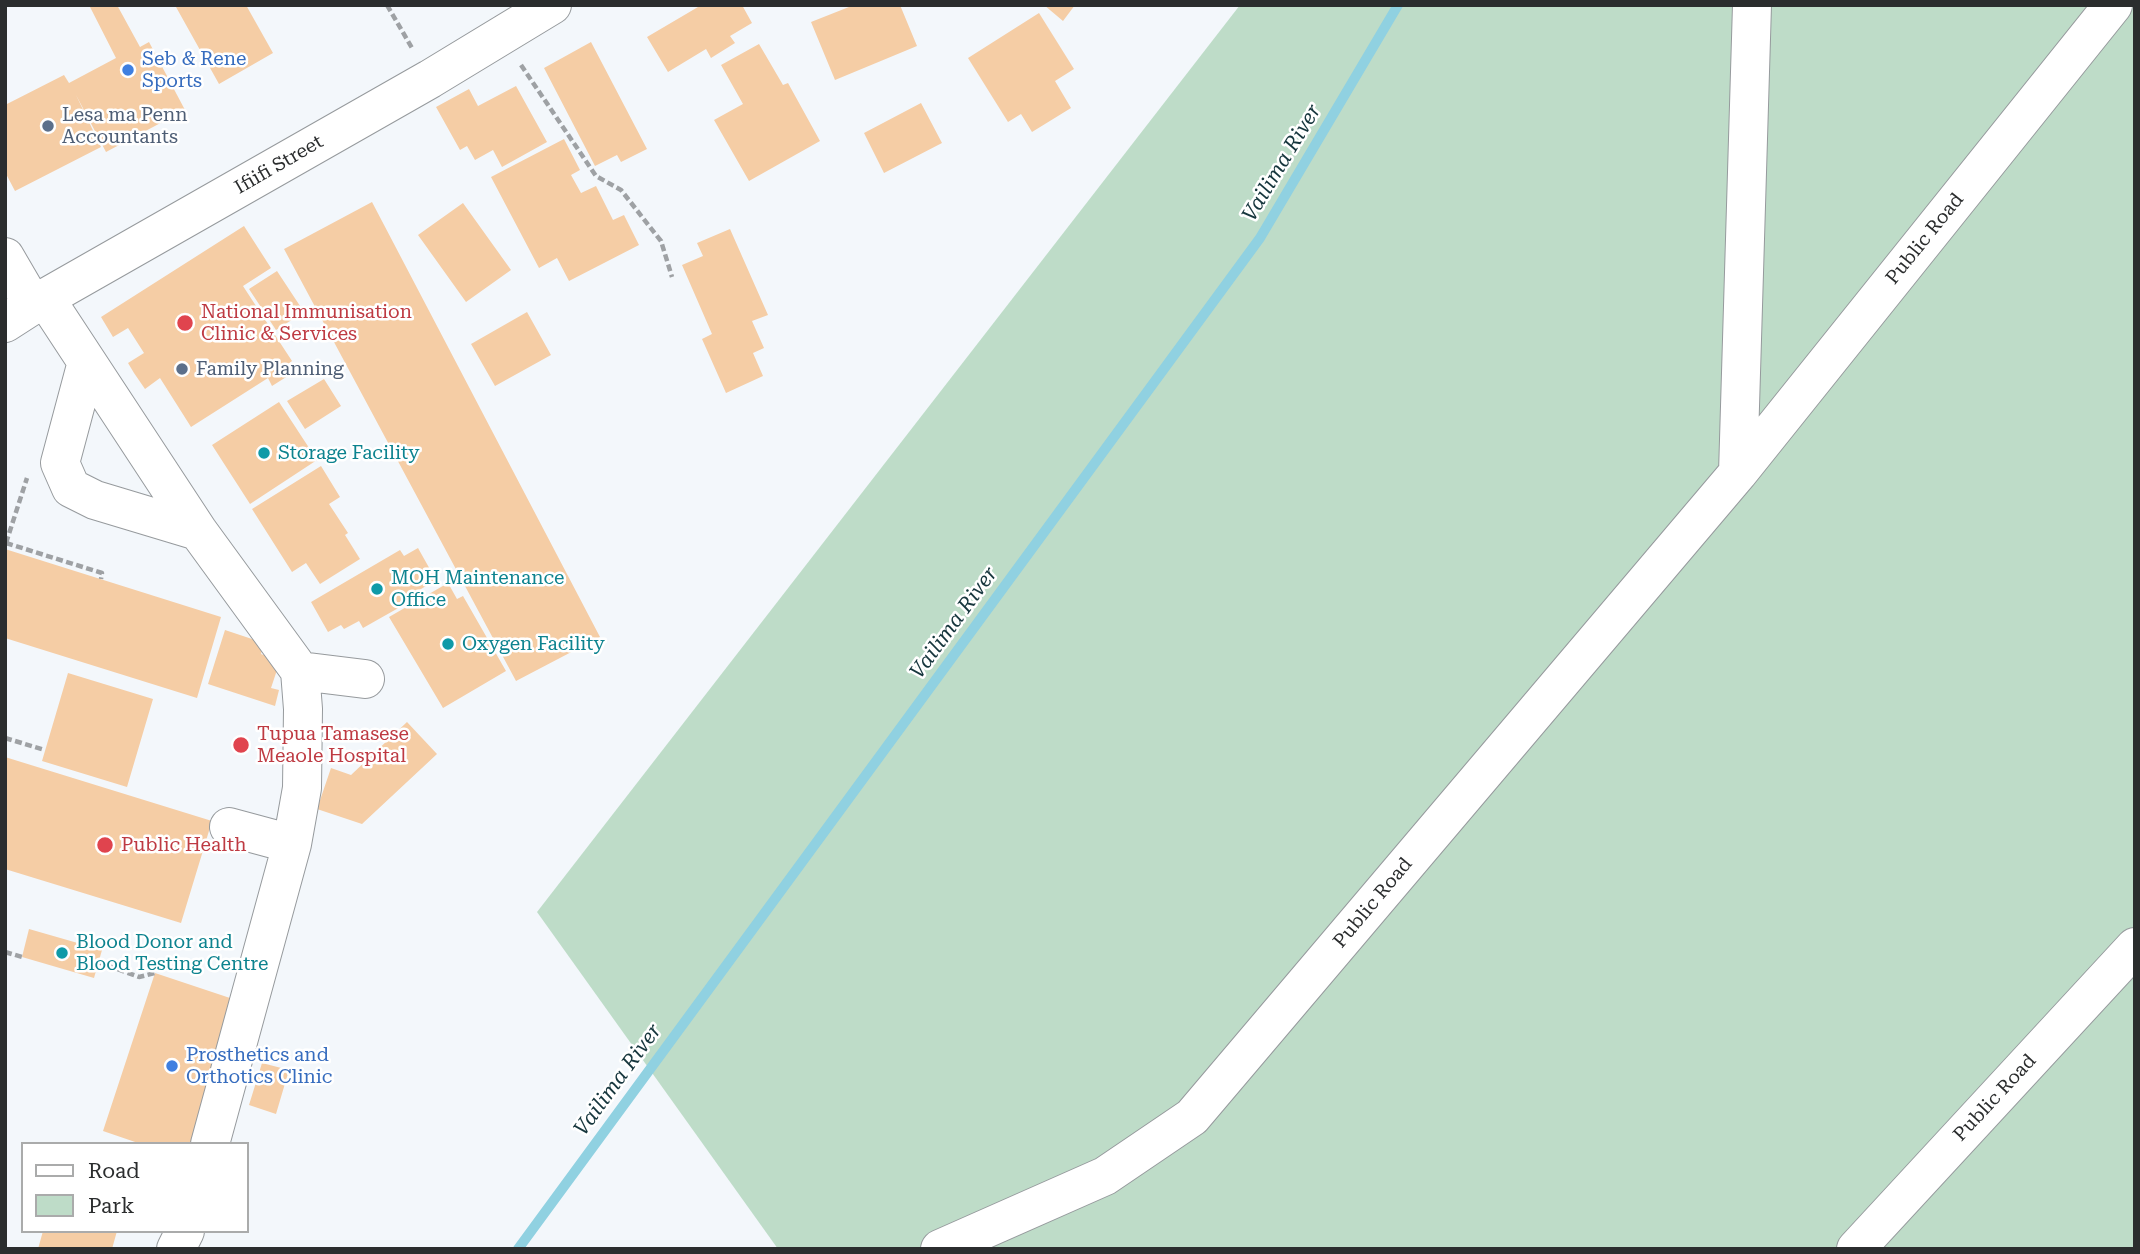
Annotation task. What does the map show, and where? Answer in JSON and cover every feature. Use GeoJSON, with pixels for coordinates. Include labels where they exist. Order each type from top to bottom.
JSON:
{"type":"FeatureCollection","features":[{"type":"Feature","properties":{"kind":"street","name":"Ifiifi Street"},"geometry":{"type":"LineString","coordinates":[[28,309],[430,79],[552,5]]}},
{"type":"Feature","properties":{"kind":"street"},"geometry":{"type":"LineString","coordinates":[[1738,473],[1752,5]]}},
{"type":"Feature","properties":{"kind":"street","name":"Public Road"},"geometry":{"type":"LineString","coordinates":[[940,1249],[1105,1175],[1192,1117],[1738,473],[2113,5]]}},
{"type":"Feature","properties":{"kind":"street"},"geometry":{"type":"LineString","coordinates":[[5,257],[28,309],[87,362],[198,531],[300,671],[303,709],[302,788],[292,844],[212,1142]]}},
{"type":"Feature","properties":{"kind":"street"},"geometry":{"type":"LineString","coordinates":[[87,362],[60,464],[71,488],[95,500],[198,531]]}},
{"type":"Feature","properties":{"kind":"street"},"geometry":{"type":"LineString","coordinates":[[300,671],[365,679]]}},
{"type":"Feature","properties":{"kind":"street"},"geometry":{"type":"LineString","coordinates":[[229,827],[292,844]]}},
{"type":"Feature","properties":{"kind":"street","name":"Public Road"},"geometry":{"type":"LineString","coordinates":[[1856,1249],[2135,947]]}},
{"type":"Feature","properties":{"kind":"street"},"geometry":{"type":"LineString","coordinates":[[176,1249],[184,1233]]}},
{"type":"Feature","properties":{"kind":"path"},"geometry":{"type":"LineString","coordinates":[[387,5],[430,79]]}},
{"type":"Feature","properties":{"kind":"path"},"geometry":{"type":"LineString","coordinates":[[501,36],[596,176],[621,190],[661,241],[672,277]]}},
{"type":"Feature","properties":{"kind":"path"},"geometry":{"type":"LineString","coordinates":[[5,543],[103,573],[101,579]]}},
{"type":"Feature","properties":{"kind":"path"},"geometry":{"type":"LineString","coordinates":[[5,738],[45,750]]}},
{"type":"Feature","properties":{"kind":"path"},"geometry":{"type":"LineString","coordinates":[[5,952],[22,957]]}},
{"type":"Feature","properties":{"kind":"path"},"geometry":{"type":"LineString","coordinates":[[98,962],[139,977],[155,973]]}},
{"type":"Feature","properties":{"kind":"green space"},"geometry":{"type":"Polygon","coordinates":[[[1240,5],[2135,5],[2135,1249],[778,1249],[537,912],[1240,5]]]}},
{"type":"Feature","properties":{"kind":"building"},"geometry":{"type":"Polygon","coordinates":[[[89,5],[117,5],[140,47],[149,42],[185,110],[106,152],[76,95],[101,147],[15,191],[5,172],[5,105],[64,75],[69,83],[116,58],[89,5]]]}},
{"type":"Feature","properties":{"kind":"building"},"geometry":{"type":"Polygon","coordinates":[[[246,5],[273,53],[219,84],[176,7],[246,5]]]}},
{"type":"Feature","properties":{"kind":"building"},"geometry":{"type":"Polygon","coordinates":[[[697,5],[742,5],[752,23],[730,36],[735,43],[711,58],[706,49],[668,72],[647,37],[698,7],[697,5]]]}},
{"type":"Feature","properties":{"kind":"building"},"geometry":{"type":"Polygon","coordinates":[[[854,5],[900,5],[917,46],[835,80],[811,22],[854,5]]]}},
{"type":"Feature","properties":{"kind":"building"},"geometry":{"type":"Polygon","coordinates":[[[1044,5],[1075,5],[1063,21],[1044,5]]]}},
{"type":"Feature","properties":{"kind":"building"},"geometry":{"type":"Polygon","coordinates":[[[1039,13],[1074,69],[1055,81],[1071,108],[1032,132],[1021,114],[1008,122],[968,58],[1039,13]]]}},
{"type":"Feature","properties":{"kind":"building"},"geometry":{"type":"Polygon","coordinates":[[[591,42],[647,149],[621,162],[617,155],[595,166],[544,68],[591,42]]]}},
{"type":"Feature","properties":{"kind":"building"},"geometry":{"type":"Polygon","coordinates":[[[759,44],[783,85],[788,83],[820,141],[749,181],[714,120],[743,104],[721,65],[759,44]]]}},
{"type":"Feature","properties":{"kind":"building"},"geometry":{"type":"Polygon","coordinates":[[[516,86],[547,142],[502,167],[493,150],[475,160],[467,146],[460,150],[436,107],[469,89],[478,106],[516,86]]]}},
{"type":"Feature","properties":{"kind":"building"},"geometry":{"type":"Polygon","coordinates":[[[921,103],[942,143],[884,173],[864,133],[921,103]]]}},
{"type":"Feature","properties":{"kind":"building"},"geometry":{"type":"Polygon","coordinates":[[[564,139],[580,170],[571,175],[581,193],[596,186],[613,220],[624,215],[639,245],[569,281],[557,258],[539,268],[491,177],[564,139]]]}},
{"type":"Feature","properties":{"kind":"building"},"geometry":{"type":"Polygon","coordinates":[[[372,202],[600,637],[516,681],[284,249],[372,202]]]}},
{"type":"Feature","properties":{"kind":"building"},"geometry":{"type":"Polygon","coordinates":[[[463,203],[511,270],[466,302],[418,235],[463,203]]]}},
{"type":"Feature","properties":{"kind":"building","name":"National Immunisation Clinic & Services"},"geometry":{"type":"Polygon","coordinates":[[[244,226],[271,268],[243,286],[292,361],[286,366],[291,374],[272,386],[268,378],[191,427],[160,378],[145,389],[134,373],[128,363],[144,353],[128,328],[113,337],[101,317],[244,226]]]}},
{"type":"Feature","properties":{"kind":"building"},"geometry":{"type":"Polygon","coordinates":[[[730,229],[768,315],[752,321],[764,348],[753,353],[763,376],[726,393],[702,339],[712,334],[682,265],[703,256],[697,243],[730,229]]]}},
{"type":"Feature","properties":{"kind":"building"},"geometry":{"type":"Polygon","coordinates":[[[277,271],[304,312],[276,330],[249,289],[277,271]]]}},
{"type":"Feature","properties":{"kind":"building"},"geometry":{"type":"Polygon","coordinates":[[[527,312],[551,355],[495,386],[471,344],[527,312]]]}},
{"type":"Feature","properties":{"kind":"building"},"geometry":{"type":"Polygon","coordinates":[[[324,379],[341,406],[305,429],[287,401],[324,379]]]}},
{"type":"Feature","properties":{"kind":"building","name":"Storage Facility"},"geometry":{"type":"Polygon","coordinates":[[[279,402],[317,460],[250,504],[212,445],[279,402]]]}},
{"type":"Feature","properties":{"kind":"building"},"geometry":{"type":"Polygon","coordinates":[[[321,466],[340,497],[329,504],[348,533],[345,535],[360,559],[320,584],[306,563],[292,572],[252,509],[321,466]]]}},
{"type":"Feature","properties":{"kind":"building","name":"MOH Maintenance Office"},"geometry":{"type":"Polygon","coordinates":[[[418,548],[436,580],[406,598],[409,602],[363,628],[359,621],[344,629],[341,625],[328,632],[311,602],[400,550],[404,556],[418,548]]]}},
{"type":"Feature","properties":{"kind":"building"},"geometry":{"type":"Polygon","coordinates":[[[5,549],[221,617],[197,698],[5,638],[5,549]]]}},
{"type":"Feature","properties":{"kind":"building","name":"Oxygen Facility"},"geometry":{"type":"Polygon","coordinates":[[[448,583],[457,599],[463,596],[506,671],[443,708],[389,617],[448,583]]]}},
{"type":"Feature","properties":{"kind":"building"},"geometry":{"type":"Polygon","coordinates":[[[225,630],[264,643],[261,654],[280,661],[271,688],[279,690],[275,706],[208,684],[225,630]]]}},
{"type":"Feature","properties":{"kind":"building"},"geometry":{"type":"Polygon","coordinates":[[[68,673],[153,699],[127,787],[42,761],[68,673]]]}},
{"type":"Feature","properties":{"kind":"building"},"geometry":{"type":"Polygon","coordinates":[[[407,722],[437,754],[362,824],[317,809],[331,768],[351,775],[407,722]]]}},
{"type":"Feature","properties":{"kind":"building","name":"Public Health"},"geometry":{"type":"Polygon","coordinates":[[[5,757],[212,821],[181,923],[5,869],[5,757]]]}},
{"type":"Feature","properties":{"kind":"building","name":"Blood Donor and Blood Testing Centre"},"geometry":{"type":"Polygon","coordinates":[[[29,929],[102,950],[94,978],[22,957],[29,929]]]}},
{"type":"Feature","properties":{"kind":"building","name":"Prosthetics and Orthotics Clinic"},"geometry":{"type":"Polygon","coordinates":[[[155,973],[242,1002],[196,1142],[135,1142],[103,1131],[155,973]]]}},
{"type":"Feature","properties":{"kind":"building"},"geometry":{"type":"Polygon","coordinates":[[[262,1063],[289,1070],[276,1114],[249,1105],[262,1063]]]}},
{"type":"Feature","properties":{"kind":"building"},"geometry":{"type":"Polygon","coordinates":[[[42,1233],[116,1233],[112,1249],[38,1249],[42,1233]]]}},
{"type":"Feature","properties":{"kind":"waterway","name":"Vailima River"},"geometry":{"type":"LineString","coordinates":[[518,1249],[1260,238],[1398,5]]}},
{"type":"Feature","properties":{"kind":"place","name":"Seb & Rene Sports"},"geometry":{"type":"Point","coordinates":[128,70]}},
{"type":"Feature","properties":{"kind":"place","name":"Lesa ma Penn Accountants"},"geometry":{"type":"Point","coordinates":[48,126]}},
{"type":"Feature","properties":{"kind":"place","name":"National Immunisation Clinic & Services"},"geometry":{"type":"Point","coordinates":[185,323]}},
{"type":"Feature","properties":{"kind":"place","name":"Family Planning"},"geometry":{"type":"Point","coordinates":[182,369]}},
{"type":"Feature","properties":{"kind":"place","name":"Storage Facility"},"geometry":{"type":"Point","coordinates":[264,453]}},
{"type":"Feature","properties":{"kind":"place","name":"MOH Maintenance Office"},"geometry":{"type":"Point","coordinates":[377,589]}},
{"type":"Feature","properties":{"kind":"place","name":"Oxygen Facility"},"geometry":{"type":"Point","coordinates":[448,644]}},
{"type":"Feature","properties":{"kind":"place","name":"Tupua Tamasese Meaole Hospital"},"geometry":{"type":"Point","coordinates":[241,745]}},
{"type":"Feature","properties":{"kind":"place","name":"Public Health"},"geometry":{"type":"Point","coordinates":[105,845]}},
{"type":"Feature","properties":{"kind":"place","name":"Blood Donor and Blood Testing Centre"},"geometry":{"type":"Point","coordinates":[62,953]}},
{"type":"Feature","properties":{"kind":"place","name":"Prosthetics and Orthotics Clinic"},"geometry":{"type":"Point","coordinates":[172,1066]}}]}
